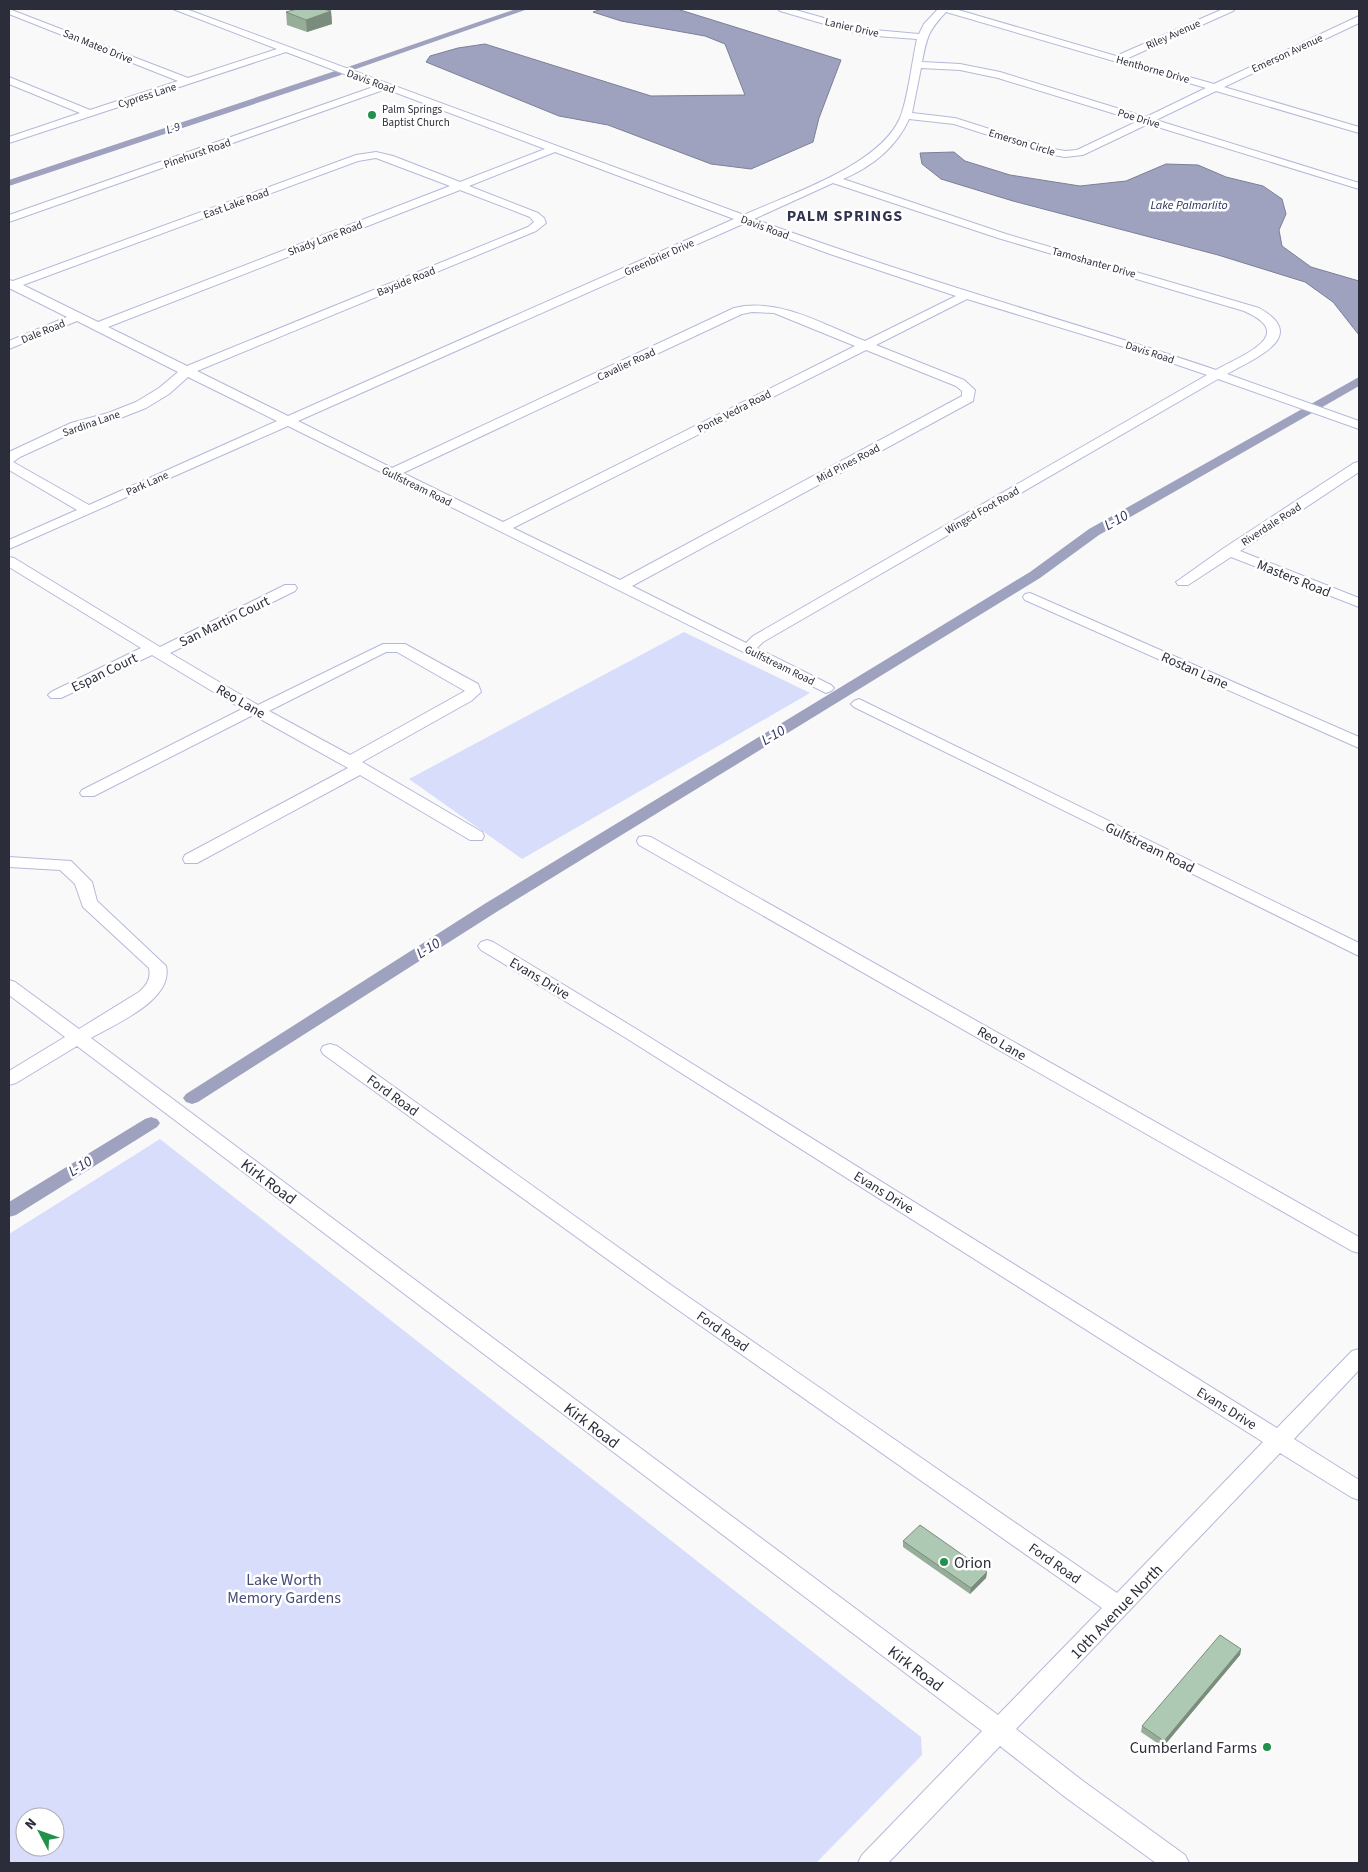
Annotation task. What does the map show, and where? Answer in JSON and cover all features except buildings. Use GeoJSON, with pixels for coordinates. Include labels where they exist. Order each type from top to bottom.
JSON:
{"type":"FeatureCollection","features":[{"type":"Feature","properties":{"kind":"street","name":"Davis Road"},"geometry":{"type":"LineString","coordinates":[[178,9],[834,252],[1218,374],[1359,425]]}},
{"type":"Feature","properties":{"kind":"street","name":"Lanier Drive"},"geometry":{"type":"LineString","coordinates":[[783,9],[862,32],[922,37]]}},
{"type":"Feature","properties":{"kind":"street","name":"Greenbrier Drive"},"geometry":{"type":"LineString","coordinates":[[286,421],[852,171],[880,153],[896,136],[906,116],[922,37],[928,26],[945,9]]}},
{"type":"Feature","properties":{"kind":"street","name":"Henthorne Drive"},"geometry":{"type":"LineString","coordinates":[[945,9],[1359,130]]}},
{"type":"Feature","properties":{"kind":"street","name":"Riley Avenue"},"geometry":{"type":"LineString","coordinates":[[1117,59],[1230,9]]}},
{"type":"Feature","properties":{"kind":"street","name":"San Mateo Drive"},"geometry":{"type":"LineString","coordinates":[[9,11],[187,81]]}},
{"type":"Feature","properties":{"kind":"street","name":"Emerson Avenue"},"geometry":{"type":"LineString","coordinates":[[1214,87],[1359,19]]}},
{"type":"Feature","properties":{"kind":"street","name":"Cypress Lane"},"geometry":{"type":"LineString","coordinates":[[9,140],[286,49]]}},
{"type":"Feature","properties":{"kind":"street","name":"Poe Drive"},"geometry":{"type":"LineString","coordinates":[[916,65],[988,72],[1359,186]]}},
{"type":"Feature","properties":{"kind":"street"},"geometry":{"type":"LineString","coordinates":[[9,80],[90,114]]}},
{"type":"Feature","properties":{"kind":"street","name":"Pinehurst Road"},"geometry":{"type":"LineString","coordinates":[[9,219],[386,86]]}},
{"type":"Feature","properties":{"kind":"street","name":"Emerson Circle"},"geometry":{"type":"LineString","coordinates":[[906,116],[955,121],[1051,152],[1065,154],[1084,152],[1214,87]]}},
{"type":"Feature","properties":{"kind":"street","name":"Shady Lane Road"},"geometry":{"type":"LineString","coordinates":[[97,327],[554,149]]}},
{"type":"Feature","properties":{"kind":"street","name":"East Lake Road"},"geometry":{"type":"LineString","coordinates":[[10,284],[362,156],[376,155],[389,158],[460,185]]}},
{"type":"Feature","properties":{"kind":"street","name":"Tamoshanter Drive"},"geometry":{"type":"LineString","coordinates":[[834,180],[1002,236],[1240,305],[1255,310],[1269,320],[1275,330],[1272,341],[1218,374]]}},
{"type":"Feature","properties":{"kind":"street","name":"Bayside Road"},"geometry":{"type":"LineString","coordinates":[[187,372],[532,229],[540,223],[540,220],[534,215],[460,185]]}},
{"type":"Feature","properties":{"kind":"street","name":"Gulfstream Road"},"geometry":{"type":"LineString","coordinates":[[10,284],[826,688]]}},
{"type":"Feature","properties":{"kind":"street","name":"Ponte Vedra Road"},"geometry":{"type":"LineString","coordinates":[[502,528],[966,295]]}},
{"type":"Feature","properties":{"kind":"street","name":"Cavalier Road"},"geometry":{"type":"LineString","coordinates":[[392,473],[745,309],[776,310],[865,346]]}},
{"type":"Feature","properties":{"kind":"street","name":"Dale Road"},"geometry":{"type":"LineString","coordinates":[[9,344],[77,317]]}},
{"type":"Feature","properties":{"kind":"street","name":"Mid Pines Road"},"geometry":{"type":"LineString","coordinates":[[620,586],[968,398],[969,390],[960,383],[865,346]]}},
{"type":"Feature","properties":{"kind":"street","name":"Sardina Lane"},"geometry":{"type":"LineString","coordinates":[[9,460],[15,454],[76,426],[113,416],[141,405],[172,385],[187,372]]}},
{"type":"Feature","properties":{"kind":"street","name":"Winged Foot Road"},"geometry":{"type":"LineString","coordinates":[[748,649],[758,639],[1218,374]]}},
{"type":"Feature","properties":{"kind":"street","name":"Park Lane"},"geometry":{"type":"LineString","coordinates":[[9,545],[286,421]]}},
{"type":"Feature","properties":{"kind":"street"},"geometry":{"type":"LineString","coordinates":[[9,465],[88,510]]}},
{"type":"Feature","properties":{"kind":"street","name":"Riverdale Road"},"geometry":{"type":"LineString","coordinates":[[1183,582],[1359,466]]}},
{"type":"Feature","properties":{"kind":"street","name":"Masters Road"},"geometry":{"type":"LineString","coordinates":[[1229,551],[1359,604]]}},
{"type":"Feature","properties":{"kind":"street","name":"Reo Lane"},"geometry":{"type":"LineString","coordinates":[[9,561],[255,710],[355,765],[476,836]]}},
{"type":"Feature","properties":{"kind":"street","name":"San Martin Court"},"geometry":{"type":"LineString","coordinates":[[155,651],[290,588]]}},
{"type":"Feature","properties":{"kind":"street","name":"Rostan Lane"},"geometry":{"type":"LineString","coordinates":[[1030,597],[1359,743]]}},
{"type":"Feature","properties":{"kind":"street"},"geometry":{"type":"LineString","coordinates":[[88,793],[383,648],[400,647],[472,688],[473,692],[466,698],[355,765],[191,859]]}},
{"type":"Feature","properties":{"kind":"street","name":"Espan Court"},"geometry":{"type":"LineString","coordinates":[[56,695],[155,651]]}},
{"type":"Feature","properties":{"kind":"street","name":"Gulfstream Road"},"geometry":{"type":"LineString","coordinates":[[859,704],[1359,950]]}},
{"type":"Feature","properties":{"kind":"street","name":"Reo Lane"},"geometry":{"type":"LineString","coordinates":[[645,841],[1359,1246]]}},
{"type":"Feature","properties":{"kind":"street"},"geometry":{"type":"LineString","coordinates":[[9,862],[65,865],[83,882],[89,895],[89,903],[157,966],[159,980],[150,994],[9,1079]]}},
{"type":"Feature","properties":{"kind":"street","name":"Evans Drive"},"geometry":{"type":"LineString","coordinates":[[487,946],[632,1034],[1359,1491]]}},
{"type":"Feature","properties":{"kind":"street","name":"Kirk Road"},"geometry":{"type":"LineString","coordinates":[[9,986],[1000,1731],[1074,1789],[1176,1863]]}},
{"type":"Feature","properties":{"kind":"street","name":"Ford Road"},"geometry":{"type":"LineString","coordinates":[[330,1050],[664,1290],[1119,1607]]}},
{"type":"Feature","properties":{"kind":"street","name":"10th Avenue North"},"geometry":{"type":"LineString","coordinates":[[870,1863],[1000,1731],[1359,1358]]}},
{"type":"Feature","properties":{"kind":"green space"},"geometry":{"type":"Polygon","coordinates":[[[684,632],[810,693],[522,859],[409,779],[684,632]]]}},
{"type":"Feature","properties":{"kind":"green space","name":"Lake Worth Memory Gardens"},"geometry":{"type":"Polygon","coordinates":[[[160,1139],[921,1737],[922,1755],[816,1863],[9,1863],[9,1234],[160,1139]]]}},
{"type":"Feature","properties":{"kind":"water"},"geometry":{"type":"Polygon","coordinates":[[[601,9],[677,9],[841,60],[819,118],[813,142],[751,169],[711,164],[608,125],[559,116],[426,62],[430,56],[458,48],[485,44],[651,96],[745,95],[725,44],[705,36],[621,21],[593,12],[601,9]]]}},
{"type":"Feature","properties":{"kind":"water","name":"Lake Palmarlito"},"geometry":{"type":"Polygon","coordinates":[[[954,152],[965,161],[1010,175],[1080,186],[1126,181],[1166,164],[1198,165],[1226,177],[1263,186],[1282,199],[1286,214],[1279,230],[1282,246],[1311,267],[1359,281],[1359,335],[1333,302],[1305,282],[1218,255],[1013,201],[941,179],[922,164],[920,153],[954,152]]]}},
{"type":"Feature","properties":{"kind":"waterway","name":"L-9"},"geometry":{"type":"LineString","coordinates":[[350,68],[524,9]]}},
{"type":"Feature","properties":{"kind":"waterway","name":"L-9"},"geometry":{"type":"LineString","coordinates":[[9,183],[338,73]]}},
{"type":"Feature","properties":{"kind":"waterway","name":"L-10"},"geometry":{"type":"LineString","coordinates":[[192,1098],[492,907],[1035,575],[1094,532],[1359,381]]}},
{"type":"Feature","properties":{"kind":"waterway","name":"L-10"},"geometry":{"type":"LineString","coordinates":[[9,1210],[151,1123]]}},
{"type":"Feature","properties":{"kind":"place","name":"Palm Springs Baptist Church"},"geometry":{"type":"Point","coordinates":[372,115]}},
{"type":"Feature","properties":{"kind":"place","name":"Orion"},"geometry":{"type":"Point","coordinates":[944,1562]}},
{"type":"Feature","properties":{"kind":"place","name":"Cumberland Farms"},"geometry":{"type":"Point","coordinates":[1267,1747]}},
{"type":"Feature","properties":{"kind":"district","name":"PALM SPRINGS"},"geometry":{"type":"Point","coordinates":[845,215]}}]}
